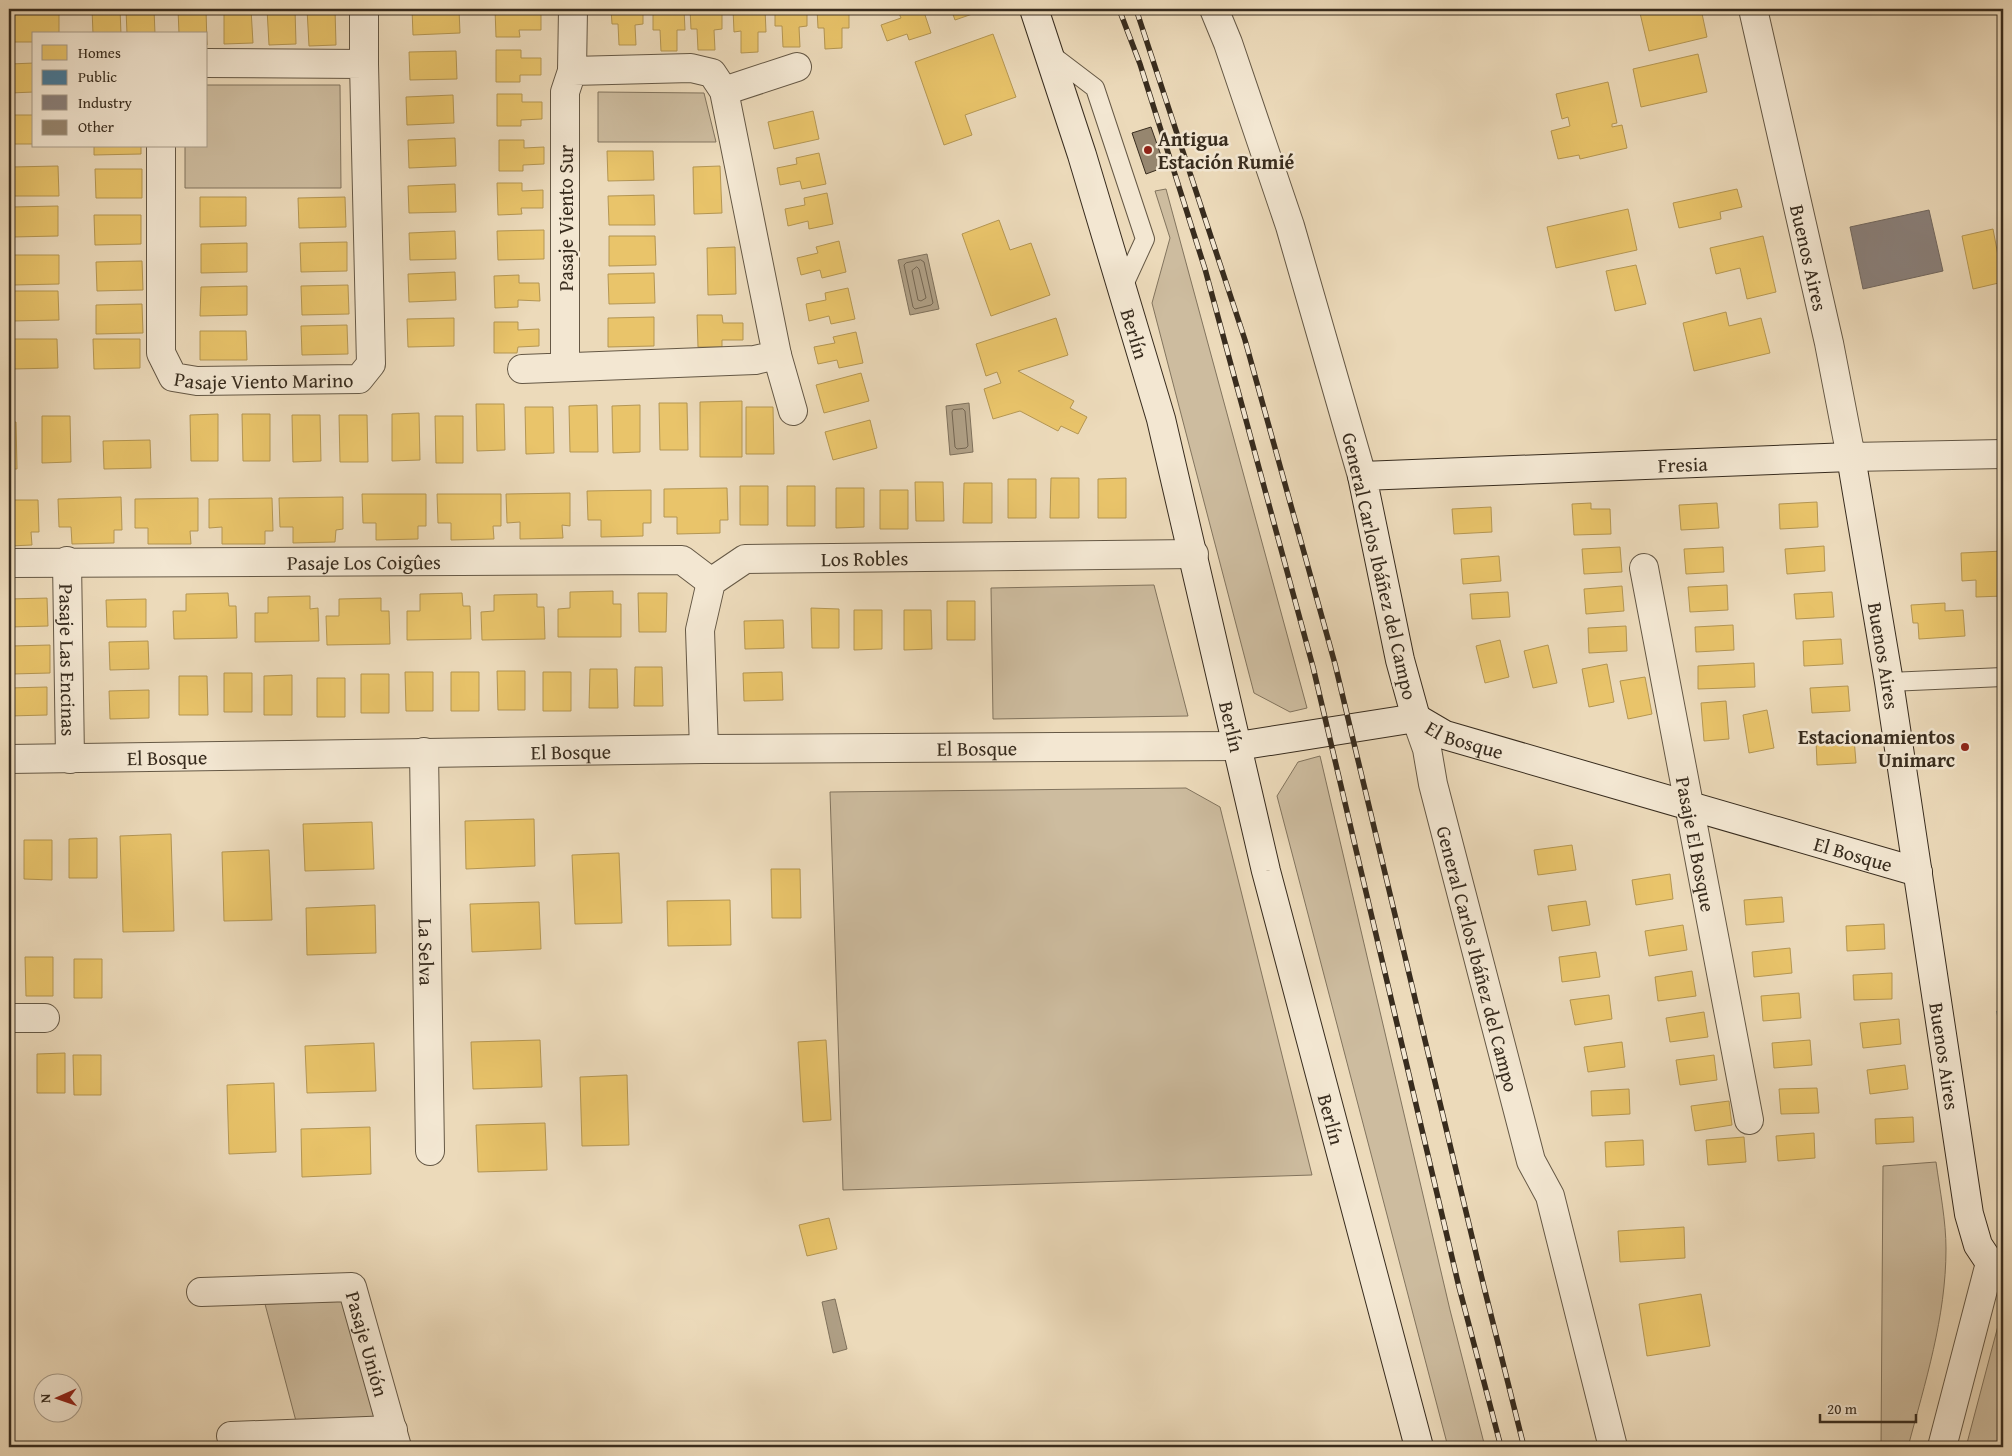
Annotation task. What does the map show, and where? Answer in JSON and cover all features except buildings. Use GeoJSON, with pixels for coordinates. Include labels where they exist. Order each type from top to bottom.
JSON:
{"type":"FeatureCollection","features":[{"type":"Feature","properties":{"kind":"street","name":"Pasaje Viento Marino"},"geometry":{"type":"LineString","coordinates":[[162,148],[161,353],[173,378],[197,381],[359,379],[371,364],[364,9]]}},
{"type":"Feature","properties":{"kind":"street","name":"Pasaje Viento Sur"},"geometry":{"type":"LineString","coordinates":[[565,367],[565,92],[572,71],[573,9]]}},
{"type":"Feature","properties":{"kind":"street","name":"Berlín"},"geometry":{"type":"LineString","coordinates":[[1034,9],[1082,156],[1161,419],[1194,554],[1266,871],[1419,1447]]}},
{"type":"Feature","properties":{"kind":"street","name":"General Carlos Ibáñez del Campo"},"geometry":{"type":"LineString","coordinates":[[1214,9],[1228,42],[1290,226],[1362,476],[1400,660],[1427,750],[1433,784],[1532,1161],[1550,1196],[1613,1447]]}},
{"type":"Feature","properties":{"kind":"street","name":"Buenos Aires"},"geometry":{"type":"LineString","coordinates":[[1753,9],[1829,343],[1851,457],[1889,682],[1969,1214],[1978,1244],[1997,1266],[1942,1447]]}},
{"type":"Feature","properties":{"kind":"street"},"geometry":{"type":"LineString","coordinates":[[208,64],[364,64]]}},
{"type":"Feature","properties":{"kind":"street"},"geometry":{"type":"LineString","coordinates":[[724,90],[797,66]]}},
{"type":"Feature","properties":{"kind":"street"},"geometry":{"type":"LineString","coordinates":[[572,71],[691,68],[712,73],[724,90],[777,356],[793,411]]}},
{"type":"Feature","properties":{"kind":"street"},"geometry":{"type":"LineString","coordinates":[[522,369],[755,360],[777,356]]}},
{"type":"Feature","properties":{"kind":"street","name":"Fresia"},"geometry":{"type":"LineString","coordinates":[[1362,476],[1851,457],[2003,454]]}},
{"type":"Feature","properties":{"kind":"street","name":"Los Robles"},"geometry":{"type":"LineString","coordinates":[[712,582],[745,559],[1194,554]]}},
{"type":"Feature","properties":{"kind":"street","name":"Pasaje Los Coigûes"},"geometry":{"type":"LineString","coordinates":[[9,563],[67,561],[682,560],[712,582]]}},
{"type":"Feature","properties":{"kind":"street","name":"Pasaje Las Encinas"},"geometry":{"type":"LineString","coordinates":[[67,561],[70,759]]}},
{"type":"Feature","properties":{"kind":"street","name":"Pasaje El Bosque"},"geometry":{"type":"LineString","coordinates":[[1644,568],[1749,1120]]}},
{"type":"Feature","properties":{"kind":"street"},"geometry":{"type":"LineString","coordinates":[[704,749],[700,630],[712,582]]}},
{"type":"Feature","properties":{"kind":"street","name":"El Bosque"},"geometry":{"type":"LineString","coordinates":[[9,759],[704,749],[1238,746],[1416,718],[1445,734],[1918,872]]}},
{"type":"Feature","properties":{"kind":"street","name":"La Selva"},"geometry":{"type":"LineString","coordinates":[[424,752],[430,1151]]}},
{"type":"Feature","properties":{"kind":"street"},"geometry":{"type":"LineString","coordinates":[[9,1018],[45,1018]]}},
{"type":"Feature","properties":{"kind":"street","name":"Pasaje Unión"},"geometry":{"type":"LineString","coordinates":[[201,1292],[352,1287],[395,1438],[231,1436]]}},
{"type":"Feature","properties":{"kind":"lane"},"geometry":{"type":"LineString","coordinates":[[1047,51],[1096,88],[1145,239],[1122,289]]}},
{"type":"Feature","properties":{"kind":"lane"},"geometry":{"type":"LineString","coordinates":[[1889,682],[2003,677]]}},
{"type":"Feature","properties":{"kind":"shaded area"},"geometry":{"type":"Polygon","coordinates":[[[208,85],[340,85],[341,188],[185,188],[185,148],[208,148],[208,85]]]}},
{"type":"Feature","properties":{"kind":"shaded area"},"geometry":{"type":"Polygon","coordinates":[[[598,92],[704,93],[716,142],[598,142],[598,92]]]}},
{"type":"Feature","properties":{"kind":"shaded area"},"geometry":{"type":"Polygon","coordinates":[[[1166,189],[1307,708],[1290,712],[1254,693],[1152,303],[1170,238],[1155,191],[1166,189]]]}},
{"type":"Feature","properties":{"kind":"shaded area"},"geometry":{"type":"Polygon","coordinates":[[[1154,585],[1188,716],[993,719],[991,588],[1154,585]]]}},
{"type":"Feature","properties":{"kind":"shaded area"},"geometry":{"type":"Polygon","coordinates":[[[1320,756],[1450,1310],[1485,1447],[1448,1447],[1277,796],[1298,762],[1320,756]]]}},
{"type":"Feature","properties":{"kind":"shaded area"},"geometry":{"type":"Polygon","coordinates":[[[1186,788],[1220,807],[1312,1175],[843,1190],[830,792],[1186,788]]]}},
{"type":"Feature","properties":{"kind":"shaded area"},"geometry":{"type":"Polygon","coordinates":[[[1936,1162],[1946,1238],[1945,1274],[1938,1325],[1908,1447],[1881,1447],[1883,1166],[1936,1162]]]}},
{"type":"Feature","properties":{"kind":"shaded area"},"geometry":{"type":"Polygon","coordinates":[[[349,1301],[382,1421],[297,1425],[265,1304],[349,1301]]]}},
{"type":"Feature","properties":{"kind":"shaded area"},"geometry":{"type":"Polygon","coordinates":[[[2003,1318],[2003,1447],[1966,1447],[1999,1322],[2003,1318]]]}},
{"type":"Feature","properties":{"kind":"water"},"geometry":{"type":"Polygon","coordinates":[[[927,254],[939,309],[910,315],[898,260],[927,254]]]}},
{"type":"Feature","properties":{"kind":"water"},"geometry":{"type":"Polygon","coordinates":[[[969,403],[973,452],[950,455],[946,406],[969,403]]]}},
{"type":"Feature","properties":{"kind":"water"},"geometry":{"type":"Polygon","coordinates":[[[835,1299],[847,1349],[833,1353],[822,1302],[835,1299]]]}},
{"type":"Feature","properties":{"kind":"railway"},"geometry":{"type":"LineString","coordinates":[[1119,9],[1140,64],[1205,269],[1313,667],[1459,1287],[1501,1447]]}},
{"type":"Feature","properties":{"kind":"railway"},"geometry":{"type":"LineString","coordinates":[[1136,9],[1245,340],[1335,664],[1524,1447]]}},
{"type":"Feature","properties":{"kind":"place","name":"Antigua Estación Rumié"},"geometry":{"type":"Point","coordinates":[1148,150]}},
{"type":"Feature","properties":{"kind":"place","name":"Estacionamientos Unimarc"},"geometry":{"type":"Point","coordinates":[1965,747]}}]}
